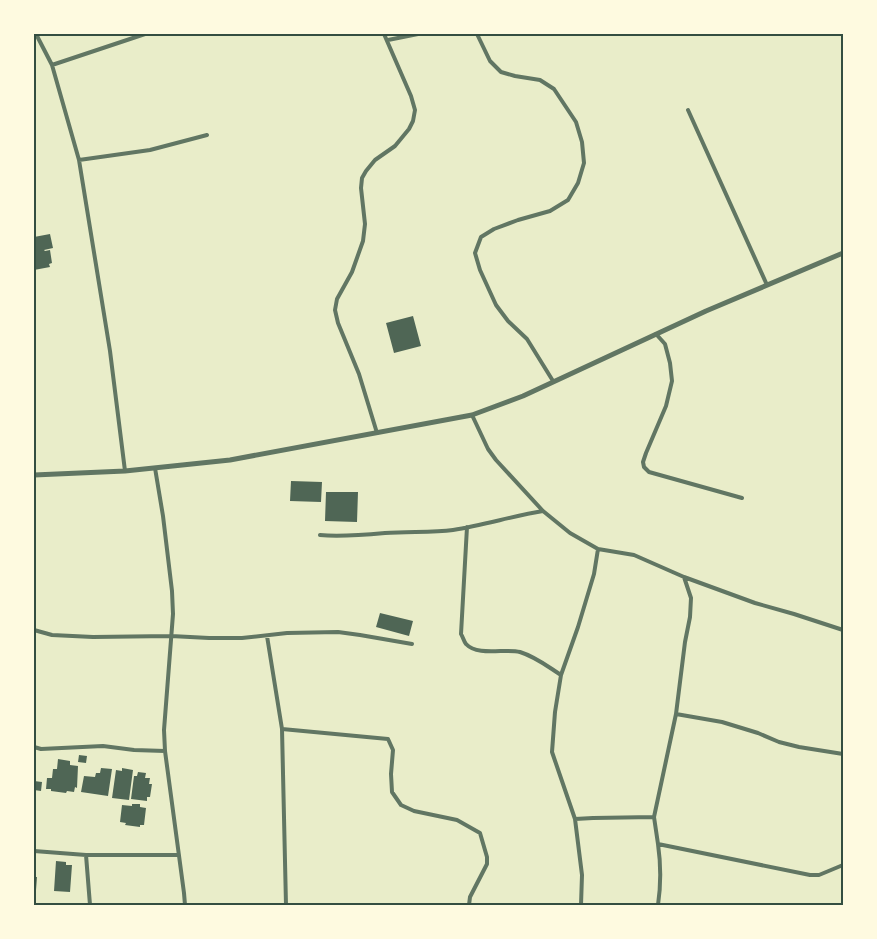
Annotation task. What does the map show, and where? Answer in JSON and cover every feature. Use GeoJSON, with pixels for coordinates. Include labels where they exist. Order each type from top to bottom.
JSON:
{"type":"FeatureCollection","features":[{"type":"Feature","properties":{"kind":"street"},"geometry":{"type":"LineString","coordinates":[[36,34],[52,65],[79,160],[110,351],[125,471]]}},
{"type":"Feature","properties":{"kind":"street"},"geometry":{"type":"LineString","coordinates":[[52,65],[145,34]]}},
{"type":"Feature","properties":{"kind":"street"},"geometry":{"type":"LineString","coordinates":[[377,433],[359,374],[338,323],[335,310],[337,299],[346,286],[363,241],[365,224],[361,188],[362,178],[376,160],[395,146],[414,121],[415,110],[384,34]]}},
{"type":"Feature","properties":{"kind":"street"},"geometry":{"type":"LineString","coordinates":[[388,40],[418,34]]}},
{"type":"Feature","properties":{"kind":"street"},"geometry":{"type":"LineString","coordinates":[[477,34],[490,61],[501,72],[540,80],[554,89],[576,122],[582,142],[584,163],[578,183],[568,200],[550,211],[494,229],[480,237],[475,253],[480,270],[496,305],[527,339],[553,381]]}},
{"type":"Feature","properties":{"kind":"street"},"geometry":{"type":"LineString","coordinates":[[688,110],[767,285]]}},
{"type":"Feature","properties":{"kind":"street"},"geometry":{"type":"LineString","coordinates":[[79,160],[150,150],[207,135]]}},
{"type":"Feature","properties":{"kind":"street"},"geometry":{"type":"LineString","coordinates":[[34,475],[125,471],[230,460],[472,415],[522,396],[706,311],[843,254]]}},
{"type":"Feature","properties":{"kind":"street"},"geometry":{"type":"LineString","coordinates":[[656,334],[665,344],[672,381],[666,406],[643,462],[644,467],[650,472],[742,498]]}},
{"type":"Feature","properties":{"kind":"street"},"geometry":{"type":"LineString","coordinates":[[472,415],[488,449],[496,460],[543,512],[570,533],[598,549],[634,556],[755,603],[843,630]]}},
{"type":"Feature","properties":{"kind":"street"},"geometry":{"type":"LineString","coordinates":[[155,468],[172,591],[171,636],[164,730],[184,905]]}},
{"type":"Feature","properties":{"kind":"street"},"geometry":{"type":"LineString","coordinates":[[320,535],[335,537],[450,530],[543,512]]}},
{"type":"Feature","properties":{"kind":"street"},"geometry":{"type":"LineString","coordinates":[[467,527],[461,634],[466,645],[491,652],[517,651],[536,657],[561,675]]}},
{"type":"Feature","properties":{"kind":"street"},"geometry":{"type":"LineString","coordinates":[[581,905],[582,875],[575,819],[552,752],[561,675],[594,574],[598,549]]}},
{"type":"Feature","properties":{"kind":"street"},"geometry":{"type":"LineString","coordinates":[[658,905],[660,860],[654,817],[676,714],[690,617],[691,598],[684,577]]}},
{"type":"Feature","properties":{"kind":"street"},"geometry":{"type":"LineString","coordinates":[[34,630],[52,635],[208,638],[242,638],[287,633],[338,632],[412,644]]}},
{"type":"Feature","properties":{"kind":"street"},"geometry":{"type":"LineString","coordinates":[[268,636],[282,729],[286,905]]}},
{"type":"Feature","properties":{"kind":"street"},"geometry":{"type":"LineString","coordinates":[[676,714],[722,722],[758,732],[778,742],[843,754]]}},
{"type":"Feature","properties":{"kind":"street"},"geometry":{"type":"LineString","coordinates":[[282,729],[388,739],[393,750],[392,792],[401,805],[414,811],[457,820],[480,833],[487,857],[487,864],[470,897],[469,905]]}},
{"type":"Feature","properties":{"kind":"street"},"geometry":{"type":"LineString","coordinates":[[34,747],[41,749],[103,746],[165,751]]}},
{"type":"Feature","properties":{"kind":"street"},"geometry":{"type":"LineString","coordinates":[[575,819],[654,817]]}},
{"type":"Feature","properties":{"kind":"street"},"geometry":{"type":"LineString","coordinates":[[658,844],[810,875],[819,875],[843,865]]}},
{"type":"Feature","properties":{"kind":"street"},"geometry":{"type":"LineString","coordinates":[[34,851],[86,855],[179,855]]}},
{"type":"Feature","properties":{"kind":"street"},"geometry":{"type":"LineString","coordinates":[[86,855],[90,905]]}},
{"type":"Feature","properties":{"kind":"building"},"geometry":{"type":"Polygon","coordinates":[[[50,234],[53,248],[44,250],[50,250],[52,263],[49,264],[50,267],[34,270],[34,237],[50,234]]]}},
{"type":"Feature","properties":{"kind":"building"},"geometry":{"type":"Polygon","coordinates":[[[413,316],[421,346],[394,353],[386,323],[413,316]]]}},
{"type":"Feature","properties":{"kind":"building"},"geometry":{"type":"Polygon","coordinates":[[[291,481],[322,482],[321,502],[290,501],[291,481]]]}},
{"type":"Feature","properties":{"kind":"building"},"geometry":{"type":"Polygon","coordinates":[[[326,492],[358,492],[357,522],[325,521],[326,492]]]}},
{"type":"Feature","properties":{"kind":"building"},"geometry":{"type":"Polygon","coordinates":[[[380,613],[413,621],[409,636],[376,627],[380,613]]]}},
{"type":"Feature","properties":{"kind":"building"},"geometry":{"type":"Polygon","coordinates":[[[79,755],[87,756],[86,763],[78,762],[79,755]]]}},
{"type":"Feature","properties":{"kind":"building"},"geometry":{"type":"Polygon","coordinates":[[[58,759],[70,761],[70,765],[78,766],[77,788],[75,787],[74,792],[67,791],[66,793],[46,789],[47,778],[52,778],[53,769],[57,769],[58,759]]]}},
{"type":"Feature","properties":{"kind":"building"},"geometry":{"type":"Polygon","coordinates":[[[101,768],[112,769],[108,796],[81,792],[84,776],[95,777],[96,773],[100,773],[101,768]]]}},
{"type":"Feature","properties":{"kind":"building"},"geometry":{"type":"Polygon","coordinates":[[[122,768],[133,770],[129,800],[112,798],[116,770],[122,771],[122,768]]]}},
{"type":"Feature","properties":{"kind":"building"},"geometry":{"type":"Polygon","coordinates":[[[138,772],[146,773],[145,778],[150,778],[149,784],[152,784],[150,797],[147,797],[147,801],[131,799],[134,776],[137,776],[138,772]]]}},
{"type":"Feature","properties":{"kind":"building"},"geometry":{"type":"Polygon","coordinates":[[[34,781],[42,782],[41,791],[34,790],[34,781]]]}},
{"type":"Feature","properties":{"kind":"building"},"geometry":{"type":"Polygon","coordinates":[[[132,804],[140,804],[140,807],[146,808],[144,825],[140,825],[140,827],[125,825],[126,823],[120,822],[122,805],[132,806],[132,804]]]}},
{"type":"Feature","properties":{"kind":"building"},"geometry":{"type":"Polygon","coordinates":[[[56,861],[72,865],[70,892],[54,891],[56,861]]]}},
{"type":"Feature","properties":{"kind":"building"},"geometry":{"type":"Polygon","coordinates":[[[34,877],[37,877],[36,890],[34,889],[34,877]]]}}]}
